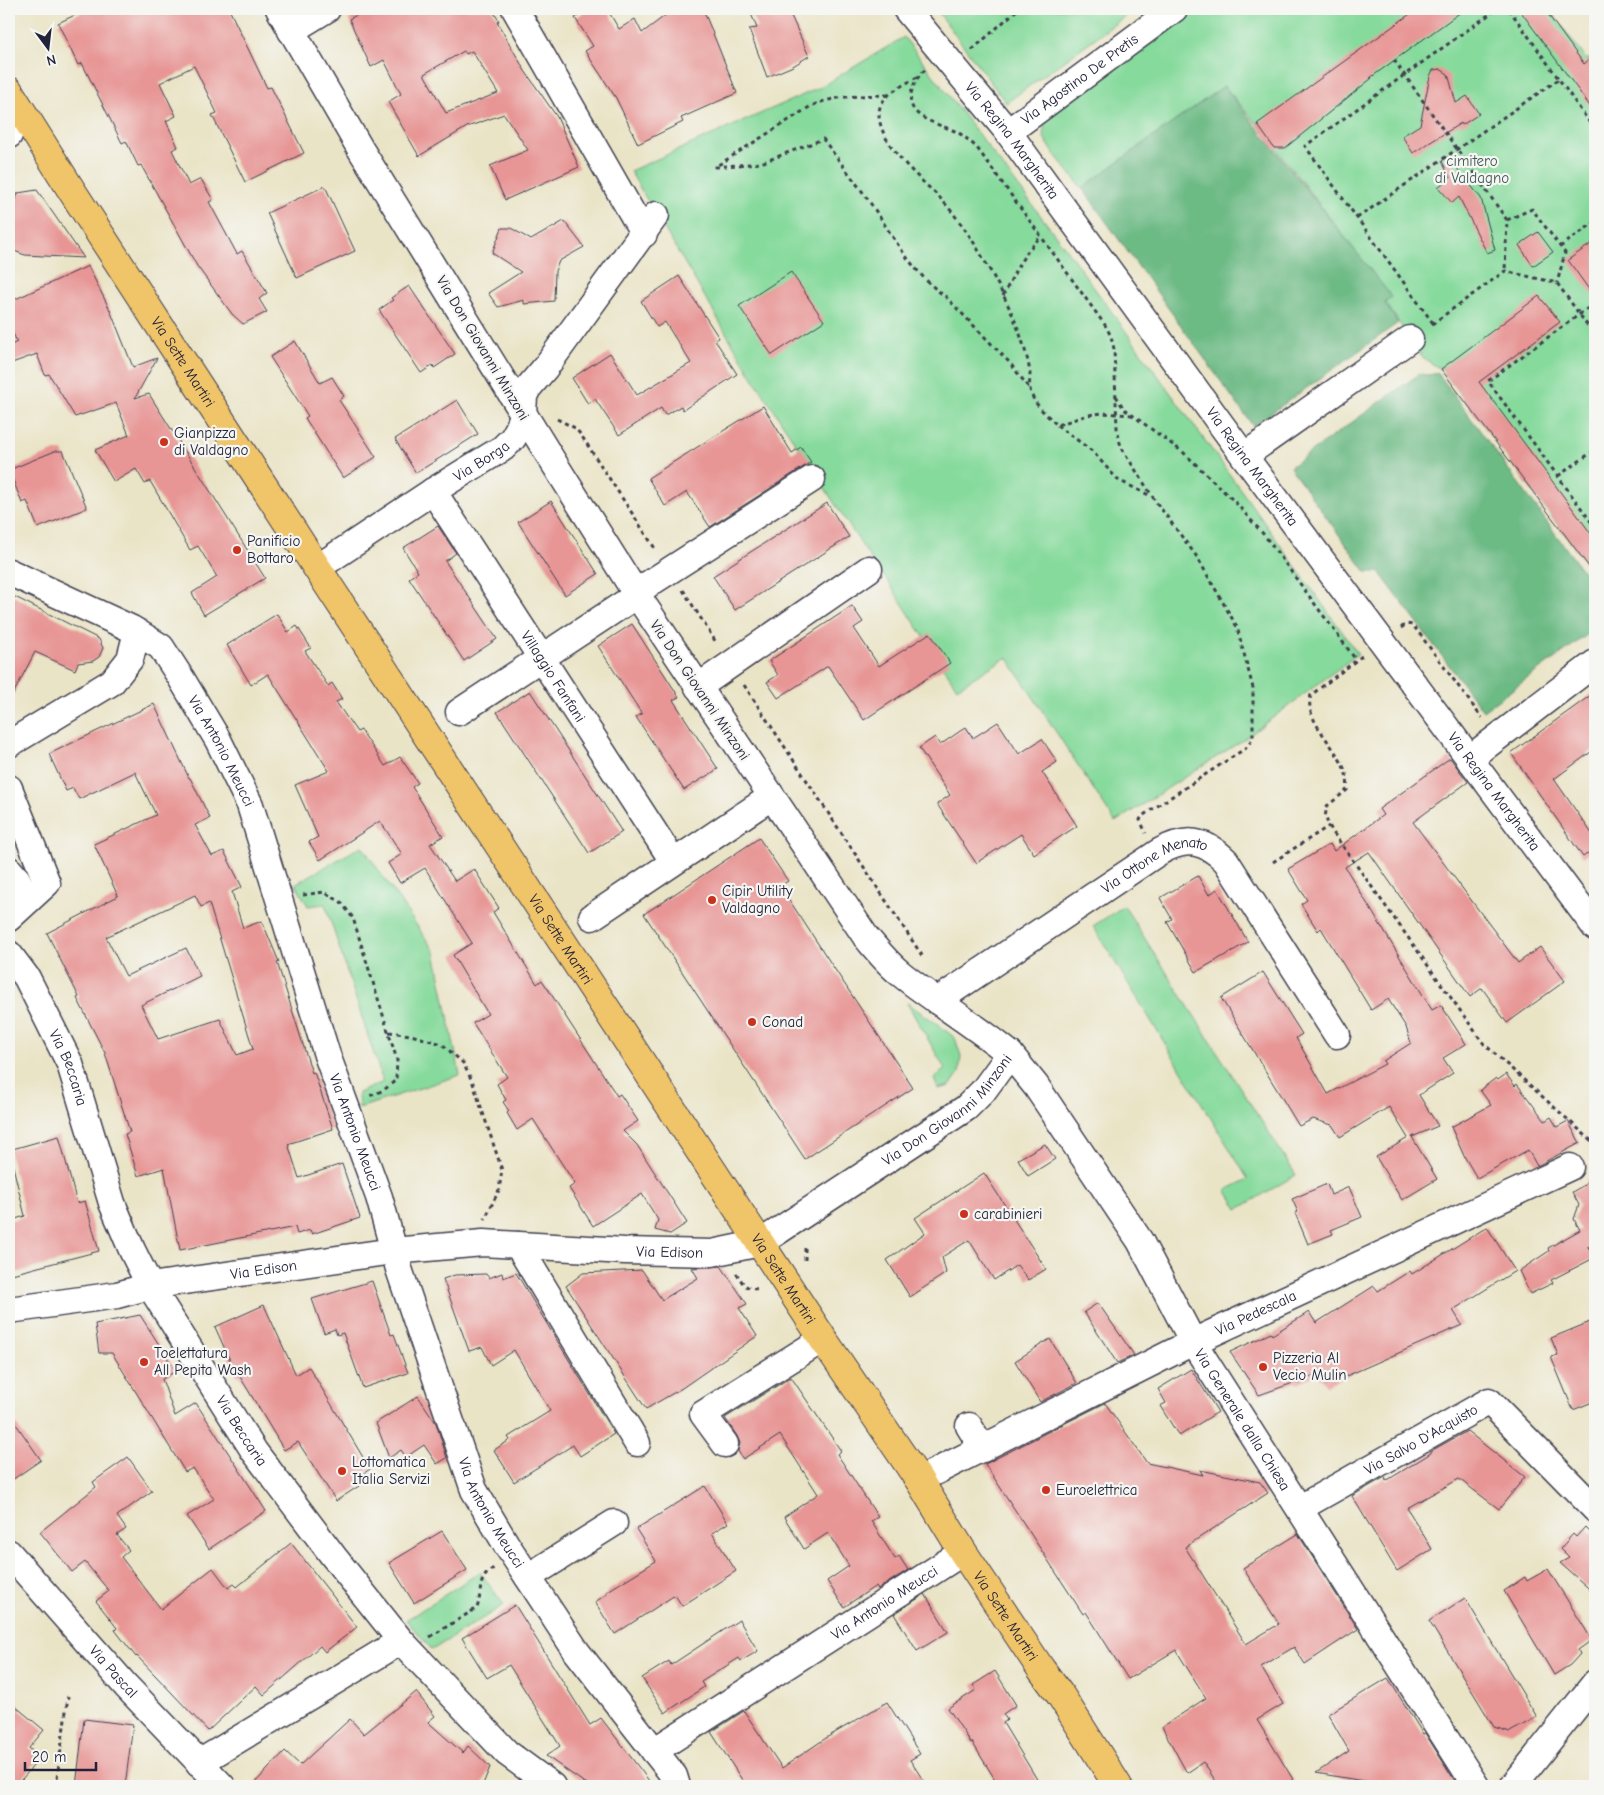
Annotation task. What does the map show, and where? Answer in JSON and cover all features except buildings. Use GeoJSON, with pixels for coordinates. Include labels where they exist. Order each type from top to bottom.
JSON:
{"type":"FeatureCollection","features":[{"type":"Feature","properties":{"kind":"main road","name":"Via Sette Martiri"},"geometry":{"type":"LineString","coordinates":[[14,99],[317,568],[823,1339],[919,1480],[963,1552],[1061,1696],[1118,1786]]}},
{"type":"Feature","properties":{"kind":"street"},"geometry":{"type":"LineString","coordinates":[[285,20],[327,9]]}},
{"type":"Feature","properties":{"kind":"street","name":"Via Borga"},"geometry":{"type":"LineString","coordinates":[[317,568],[433,491],[503,448],[513,438],[523,414],[524,396],[528,388],[545,368],[650,224],[514,9]]}},
{"type":"Feature","properties":{"kind":"street","name":"Via Regina Margherita"},"geometry":{"type":"LineString","coordinates":[[906,9],[1008,132],[1244,456],[1595,927]]}},
{"type":"Feature","properties":{"kind":"street","name":"Via Agostino De Pretis"},"geometry":{"type":"LineString","coordinates":[[1008,132],[1174,9]]}},
{"type":"Feature","properties":{"kind":"street","name":"Via Don Giovanni Minzoni"},"geometry":{"type":"LineString","coordinates":[[285,20],[523,414],[637,595],[866,937],[900,973],[936,1001],[989,1036],[1010,1054],[983,1091],[966,1108],[760,1243]]}},
{"type":"Feature","properties":{"kind":"street"},"geometry":{"type":"LineString","coordinates":[[9,135],[14,99]]}},
{"type":"Feature","properties":{"kind":"street"},"geometry":{"type":"LineString","coordinates":[[1244,456],[1418,334]]}},
{"type":"Feature","properties":{"kind":"street"},"geometry":{"type":"LineString","coordinates":[[459,712],[637,595],[647,585],[812,479]]}},
{"type":"Feature","properties":{"kind":"street","name":"Villaggio Fanfani"},"geometry":{"type":"LineString","coordinates":[[433,491],[674,861]]}},
{"type":"Feature","properties":{"kind":"street"},"geometry":{"type":"LineString","coordinates":[[698,687],[869,569]]}},
{"type":"Feature","properties":{"kind":"street","name":"Via Antonio Meucci"},"geometry":{"type":"LineString","coordinates":[[9,572],[137,632],[161,647],[182,678],[218,740],[250,806],[327,1055],[379,1197],[394,1251],[474,1490],[506,1544],[578,1652],[674,1776],[677,1786]]}},
{"type":"Feature","properties":{"kind":"street"},"geometry":{"type":"LineString","coordinates":[[9,744],[112,682],[130,659],[137,632]]}},
{"type":"Feature","properties":{"kind":"street"},"geometry":{"type":"LineString","coordinates":[[1469,758],[1595,663]]}},
{"type":"Feature","properties":{"kind":"street"},"geometry":{"type":"LineString","coordinates":[[9,788],[37,892]]}},
{"type":"Feature","properties":{"kind":"street"},"geometry":{"type":"LineString","coordinates":[[592,917],[771,796]]}},
{"type":"Feature","properties":{"kind":"street","name":"Via Ottone Menato"},"geometry":{"type":"LineString","coordinates":[[936,1001],[1159,852],[1180,843],[1194,843],[1206,845],[1216,851],[1226,861],[1337,1035]]}},
{"type":"Feature","properties":{"kind":"street"},"geometry":{"type":"LineString","coordinates":[[9,870],[17,880],[37,892]]}},
{"type":"Feature","properties":{"kind":"street"},"geometry":{"type":"LineString","coordinates":[[9,918],[37,892]]}},
{"type":"Feature","properties":{"kind":"street","name":"Via Beccaria"},"geometry":{"type":"LineString","coordinates":[[9,954],[27,978],[70,1064],[112,1203],[132,1250],[150,1286],[254,1451],[334,1557],[401,1641],[507,1753],[552,1786]]}},
{"type":"Feature","properties":{"kind":"street","name":"Via Generale dalla Chiesa"},"geometry":{"type":"LineString","coordinates":[[1010,1054],[1036,1086],[1140,1241],[1193,1342],[1476,1786]]}},
{"type":"Feature","properties":{"kind":"street","name":"Via Pedescala"},"geometry":{"type":"LineString","coordinates":[[919,1480],[1193,1342],[1570,1167]]}},
{"type":"Feature","properties":{"kind":"street","name":"Via Edison"},"geometry":{"type":"LineString","coordinates":[[9,1310],[117,1295],[150,1286],[394,1251],[483,1243],[624,1251],[712,1253],[760,1243]]}},
{"type":"Feature","properties":{"kind":"street"},"geometry":{"type":"LineString","coordinates":[[518,1245],[637,1443]]}},
{"type":"Feature","properties":{"kind":"street"},"geometry":{"type":"LineString","coordinates":[[725,1444],[703,1414],[823,1339]]}},
{"type":"Feature","properties":{"kind":"street","name":"Via Salvo D'Acquisto"},"geometry":{"type":"LineString","coordinates":[[1300,1508],[1489,1401],[1595,1509]]}},
{"type":"Feature","properties":{"kind":"street"},"geometry":{"type":"LineString","coordinates":[[970,1426],[982,1449]]}},
{"type":"Feature","properties":{"kind":"street"},"geometry":{"type":"LineString","coordinates":[[528,1577],[614,1523]]}},
{"type":"Feature","properties":{"kind":"street","name":"Via Pascal"},"geometry":{"type":"LineString","coordinates":[[9,1552],[126,1686],[222,1786]]}},
{"type":"Feature","properties":{"kind":"street","name":"Via Antonio Meucci"},"geometry":{"type":"LineString","coordinates":[[654,1751],[963,1552]]}},
{"type":"Feature","properties":{"kind":"street"},"geometry":{"type":"LineString","coordinates":[[200,1763],[401,1641]]}},
{"type":"Feature","properties":{"kind":"street"},"geometry":{"type":"LineString","coordinates":[[1513,1786],[1595,1683]]}},
{"type":"Feature","properties":{"kind":"path"},"geometry":{"type":"LineString","coordinates":[[971,51],[1018,9]]}},
{"type":"Feature","properties":{"kind":"path"},"geometry":{"type":"LineString","coordinates":[[1433,323],[1305,146],[1497,9]]}},
{"type":"Feature","properties":{"kind":"path"},"geometry":{"type":"LineString","coordinates":[[1509,9],[1595,130]]}},
{"type":"Feature","properties":{"kind":"path"},"geometry":{"type":"LineString","coordinates":[[1589,9],[1595,14]]}},
{"type":"Feature","properties":{"kind":"path"},"geometry":{"type":"LineString","coordinates":[[943,55],[917,76],[888,95],[879,107],[879,116],[888,138],[902,161],[913,174],[941,199],[957,218],[983,259],[1003,296],[1022,340],[1030,373],[1030,390]]}},
{"type":"Feature","properties":{"kind":"path"},"geometry":{"type":"LineString","coordinates":[[1394,60],[1507,220],[1505,271]]}},
{"type":"Feature","properties":{"kind":"path"},"geometry":{"type":"LineString","coordinates":[[917,76],[911,92],[913,109],[918,115],[968,139],[977,148],[1096,310],[1111,336],[1114,349],[1118,436],[1124,452],[1152,497],[1197,558],[1237,627],[1253,688],[1253,738],[1246,748],[1142,816]]}},
{"type":"Feature","properties":{"kind":"path"},"geometry":{"type":"LineString","coordinates":[[1357,218],[1559,79]]}},
{"type":"Feature","properties":{"kind":"path"},"geometry":{"type":"LineString","coordinates":[[888,95],[843,96],[811,106],[715,167],[760,163],[824,139],[912,264],[933,288],[945,296],[1009,362],[1044,412],[1057,425],[1092,451],[1118,480],[1152,497]]}},
{"type":"Feature","properties":{"kind":"path"},"geometry":{"type":"LineString","coordinates":[[1507,220],[1532,209],[1565,253],[1557,283]]}},
{"type":"Feature","properties":{"kind":"path"},"geometry":{"type":"LineString","coordinates":[[1560,247],[1595,222]]}},
{"type":"Feature","properties":{"kind":"path"},"geometry":{"type":"LineString","coordinates":[[1003,296],[1030,246],[1042,236]]}},
{"type":"Feature","properties":{"kind":"path"},"geometry":{"type":"LineString","coordinates":[[1418,334],[1505,271],[1557,283],[1595,336]]}},
{"type":"Feature","properties":{"kind":"path"},"geometry":{"type":"LineString","coordinates":[[1595,304],[1488,381],[1595,527]]}},
{"type":"Feature","properties":{"kind":"path"},"geometry":{"type":"LineString","coordinates":[[528,388],[544,411],[575,428],[581,435],[660,556]]}},
{"type":"Feature","properties":{"kind":"path"},"geometry":{"type":"LineString","coordinates":[[1116,396],[1124,408],[1184,453],[1236,503],[1265,536],[1356,660]]}},
{"type":"Feature","properties":{"kind":"path"},"geometry":{"type":"LineString","coordinates":[[1057,425],[1088,415],[1117,413],[1132,415]]}},
{"type":"Feature","properties":{"kind":"path"},"geometry":{"type":"LineString","coordinates":[[1558,476],[1595,450]]}},
{"type":"Feature","properties":{"kind":"path"},"geometry":{"type":"LineString","coordinates":[[679,585],[720,648]]}},
{"type":"Feature","properties":{"kind":"path"},"geometry":{"type":"LineString","coordinates":[[1394,632],[1406,624],[1413,625],[1486,723]]}},
{"type":"Feature","properties":{"kind":"path"},"geometry":{"type":"LineString","coordinates":[[1364,654],[1311,695],[1309,702],[1311,714],[1342,763],[1349,782],[1347,790],[1327,806],[1325,817],[1484,1044],[1595,1144]]}},
{"type":"Feature","properties":{"kind":"path"},"geometry":{"type":"LineString","coordinates":[[742,683],[924,959]]}},
{"type":"Feature","properties":{"kind":"path"},"geometry":{"type":"LineString","coordinates":[[1273,862],[1330,826]]}},
{"type":"Feature","properties":{"kind":"path"},"geometry":{"type":"LineString","coordinates":[[389,1032],[411,1035],[442,1044],[463,1064],[473,1083],[502,1170],[499,1190],[482,1228],[483,1243]]}},
{"type":"Feature","properties":{"kind":"path"},"geometry":{"type":"LineString","coordinates":[[429,1638],[477,1608],[481,1582],[485,1574],[494,1568]]}},
{"type":"Feature","properties":{"kind":"path"},"geometry":{"type":"LineString","coordinates":[[56,1786],[68,1696]]}},
{"type":"Feature","properties":{"kind":"green space"},"geometry":{"type":"Polygon","coordinates":[[[936,9],[1135,9],[1006,103],[936,9]]]}},
{"type":"Feature","properties":{"kind":"green space","name":"cimitero di Valdagno"},"geometry":{"type":"Polygon","coordinates":[[[1198,9],[1549,9],[1587,60],[1595,55],[1595,575],[1442,370],[1423,358],[1385,302],[1391,297],[1257,124],[1224,86],[1082,188],[1055,155],[1043,136],[1045,121],[1101,77],[1198,9]]]}},
{"type":"Feature","properties":{"kind":"green space"},"geometry":{"type":"Polygon","coordinates":[[[904,37],[1066,249],[1358,654],[1243,740],[1115,822],[1007,657],[957,688],[753,378],[630,171],[819,88],[904,37]]]}},
{"type":"Feature","properties":{"kind":"green space"},"geometry":{"type":"Polygon","coordinates":[[[1224,86],[1392,297],[1385,303],[1398,323],[1253,426],[1082,188],[1224,86]]]}},
{"type":"Feature","properties":{"kind":"green space"},"geometry":{"type":"Polygon","coordinates":[[[1438,373],[1595,588],[1595,629],[1483,711],[1379,572],[1366,572],[1290,467],[1419,374],[1438,373]]]}},
{"type":"Feature","properties":{"kind":"green space"},"geometry":{"type":"Polygon","coordinates":[[[362,846],[435,952],[460,1075],[359,1108],[358,1093],[383,1082],[325,904],[308,906],[295,884],[362,846]]]}},
{"type":"Feature","properties":{"kind":"green space"},"geometry":{"type":"Polygon","coordinates":[[[1124,906],[1296,1175],[1238,1209],[1226,1190],[1248,1179],[1093,926],[1124,906]]]}},
{"type":"Feature","properties":{"kind":"green space"},"geometry":{"type":"Polygon","coordinates":[[[907,1003],[955,1038],[961,1056],[959,1073],[950,1086],[938,1089],[934,1079],[945,1069],[907,1003]]]}},
{"type":"Feature","properties":{"kind":"green space"},"geometry":{"type":"Polygon","coordinates":[[[480,1572],[504,1605],[432,1650],[406,1620],[480,1572]]]}},
{"type":"Feature","properties":{"kind":"place","name":"Gianpizza di Valdagno"},"geometry":{"type":"Point","coordinates":[164,442]}},
{"type":"Feature","properties":{"kind":"place","name":"Panificio Bottaro"},"geometry":{"type":"Point","coordinates":[237,550]}},
{"type":"Feature","properties":{"kind":"place","name":"Cipir Utility Valdagno"},"geometry":{"type":"Point","coordinates":[712,900]}},
{"type":"Feature","properties":{"kind":"place","name":"Conad"},"geometry":{"type":"Point","coordinates":[752,1022]}},
{"type":"Feature","properties":{"kind":"place","name":"carabinieri"},"geometry":{"type":"Point","coordinates":[964,1214]}},
{"type":"Feature","properties":{"kind":"place","name":"Toelettatura All Pepita Wash"},"geometry":{"type":"Point","coordinates":[144,1362]}},
{"type":"Feature","properties":{"kind":"place","name":"Pizzeria Al Vecio Mulin"},"geometry":{"type":"Point","coordinates":[1263,1367]}},
{"type":"Feature","properties":{"kind":"place","name":"Lottomatica Italia Servizi"},"geometry":{"type":"Point","coordinates":[342,1471]}},
{"type":"Feature","properties":{"kind":"place","name":"Euroelettrica"},"geometry":{"type":"Point","coordinates":[1046,1490]}}]}
